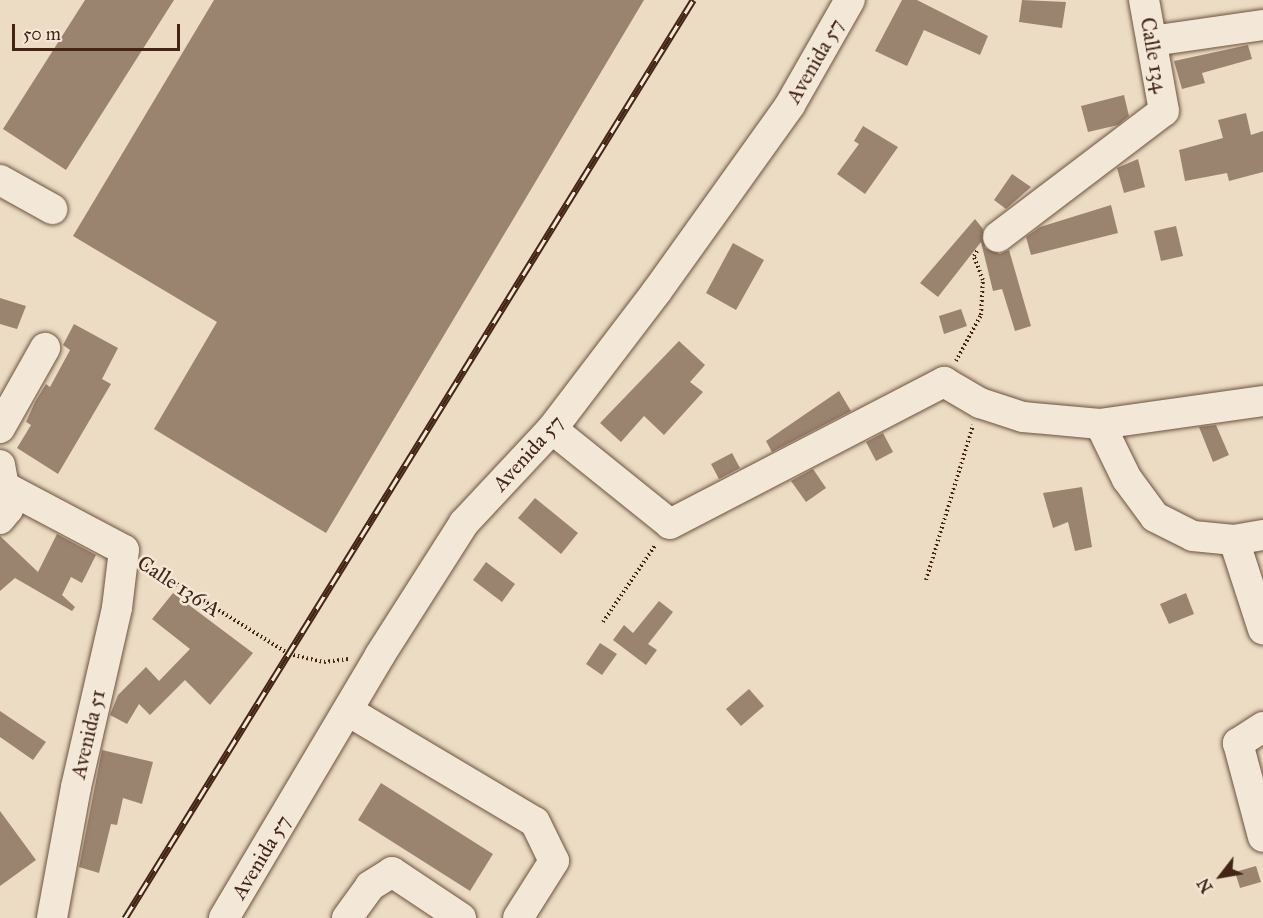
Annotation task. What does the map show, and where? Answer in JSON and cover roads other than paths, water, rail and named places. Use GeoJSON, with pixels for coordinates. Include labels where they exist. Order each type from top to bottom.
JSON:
{"type":"FeatureCollection","features":[{"type":"Feature","properties":{"kind":"street","name":"Avenida 57"},"geometry":{"type":"LineString","coordinates":[[225,918],[380,655],[464,523],[552,429],[790,105],[850,0]]}},
{"type":"Feature","properties":{"kind":"street","name":"Calle 134"},"geometry":{"type":"LineString","coordinates":[[998,237],[1164,111],[1144,0]]}},
{"type":"Feature","properties":{"kind":"street"},"geometry":{"type":"LineString","coordinates":[[1152,41],[1263,25]]}},
{"type":"Feature","properties":{"kind":"street"},"geometry":{"type":"LineString","coordinates":[[0,180],[52,209]]}},
{"type":"Feature","properties":{"kind":"street"},"geometry":{"type":"LineString","coordinates":[[0,428],[45,348]]}},
{"type":"Feature","properties":{"kind":"street"},"geometry":{"type":"LineString","coordinates":[[552,429],[670,524],[944,382],[980,403],[1023,417],[1100,424],[1263,401]]}},
{"type":"Feature","properties":{"kind":"street"},"geometry":{"type":"LineString","coordinates":[[1100,424],[1127,479],[1155,517],[1193,536],[1234,540],[1263,535]]}},
{"type":"Feature","properties":{"kind":"street"},"geometry":{"type":"LineString","coordinates":[[0,519],[8,510],[3,476]]}},
{"type":"Feature","properties":{"kind":"street","name":"Calle 136 A"},"geometry":{"type":"LineString","coordinates":[[3,476],[124,550]]}},
{"type":"Feature","properties":{"kind":"street"},"geometry":{"type":"LineString","coordinates":[[1234,540],[1263,629]]}},
{"type":"Feature","properties":{"kind":"street","name":"Avenida 51"},"geometry":{"type":"LineString","coordinates":[[52,918],[75,787],[117,608],[124,550]]}},
{"type":"Feature","properties":{"kind":"street"},"geometry":{"type":"LineString","coordinates":[[348,711],[535,822],[554,861],[518,918]]}},
{"type":"Feature","properties":{"kind":"street"},"geometry":{"type":"LineString","coordinates":[[1263,727],[1238,743],[1263,837]]}},
{"type":"Feature","properties":{"kind":"street"},"geometry":{"type":"LineString","coordinates":[[347,918],[370,886],[392,872],[461,918]]}},
{"type":"Feature","properties":{"kind":"railway"},"geometry":{"type":"LineString","coordinates":[[125,918],[693,0]]}}]}
